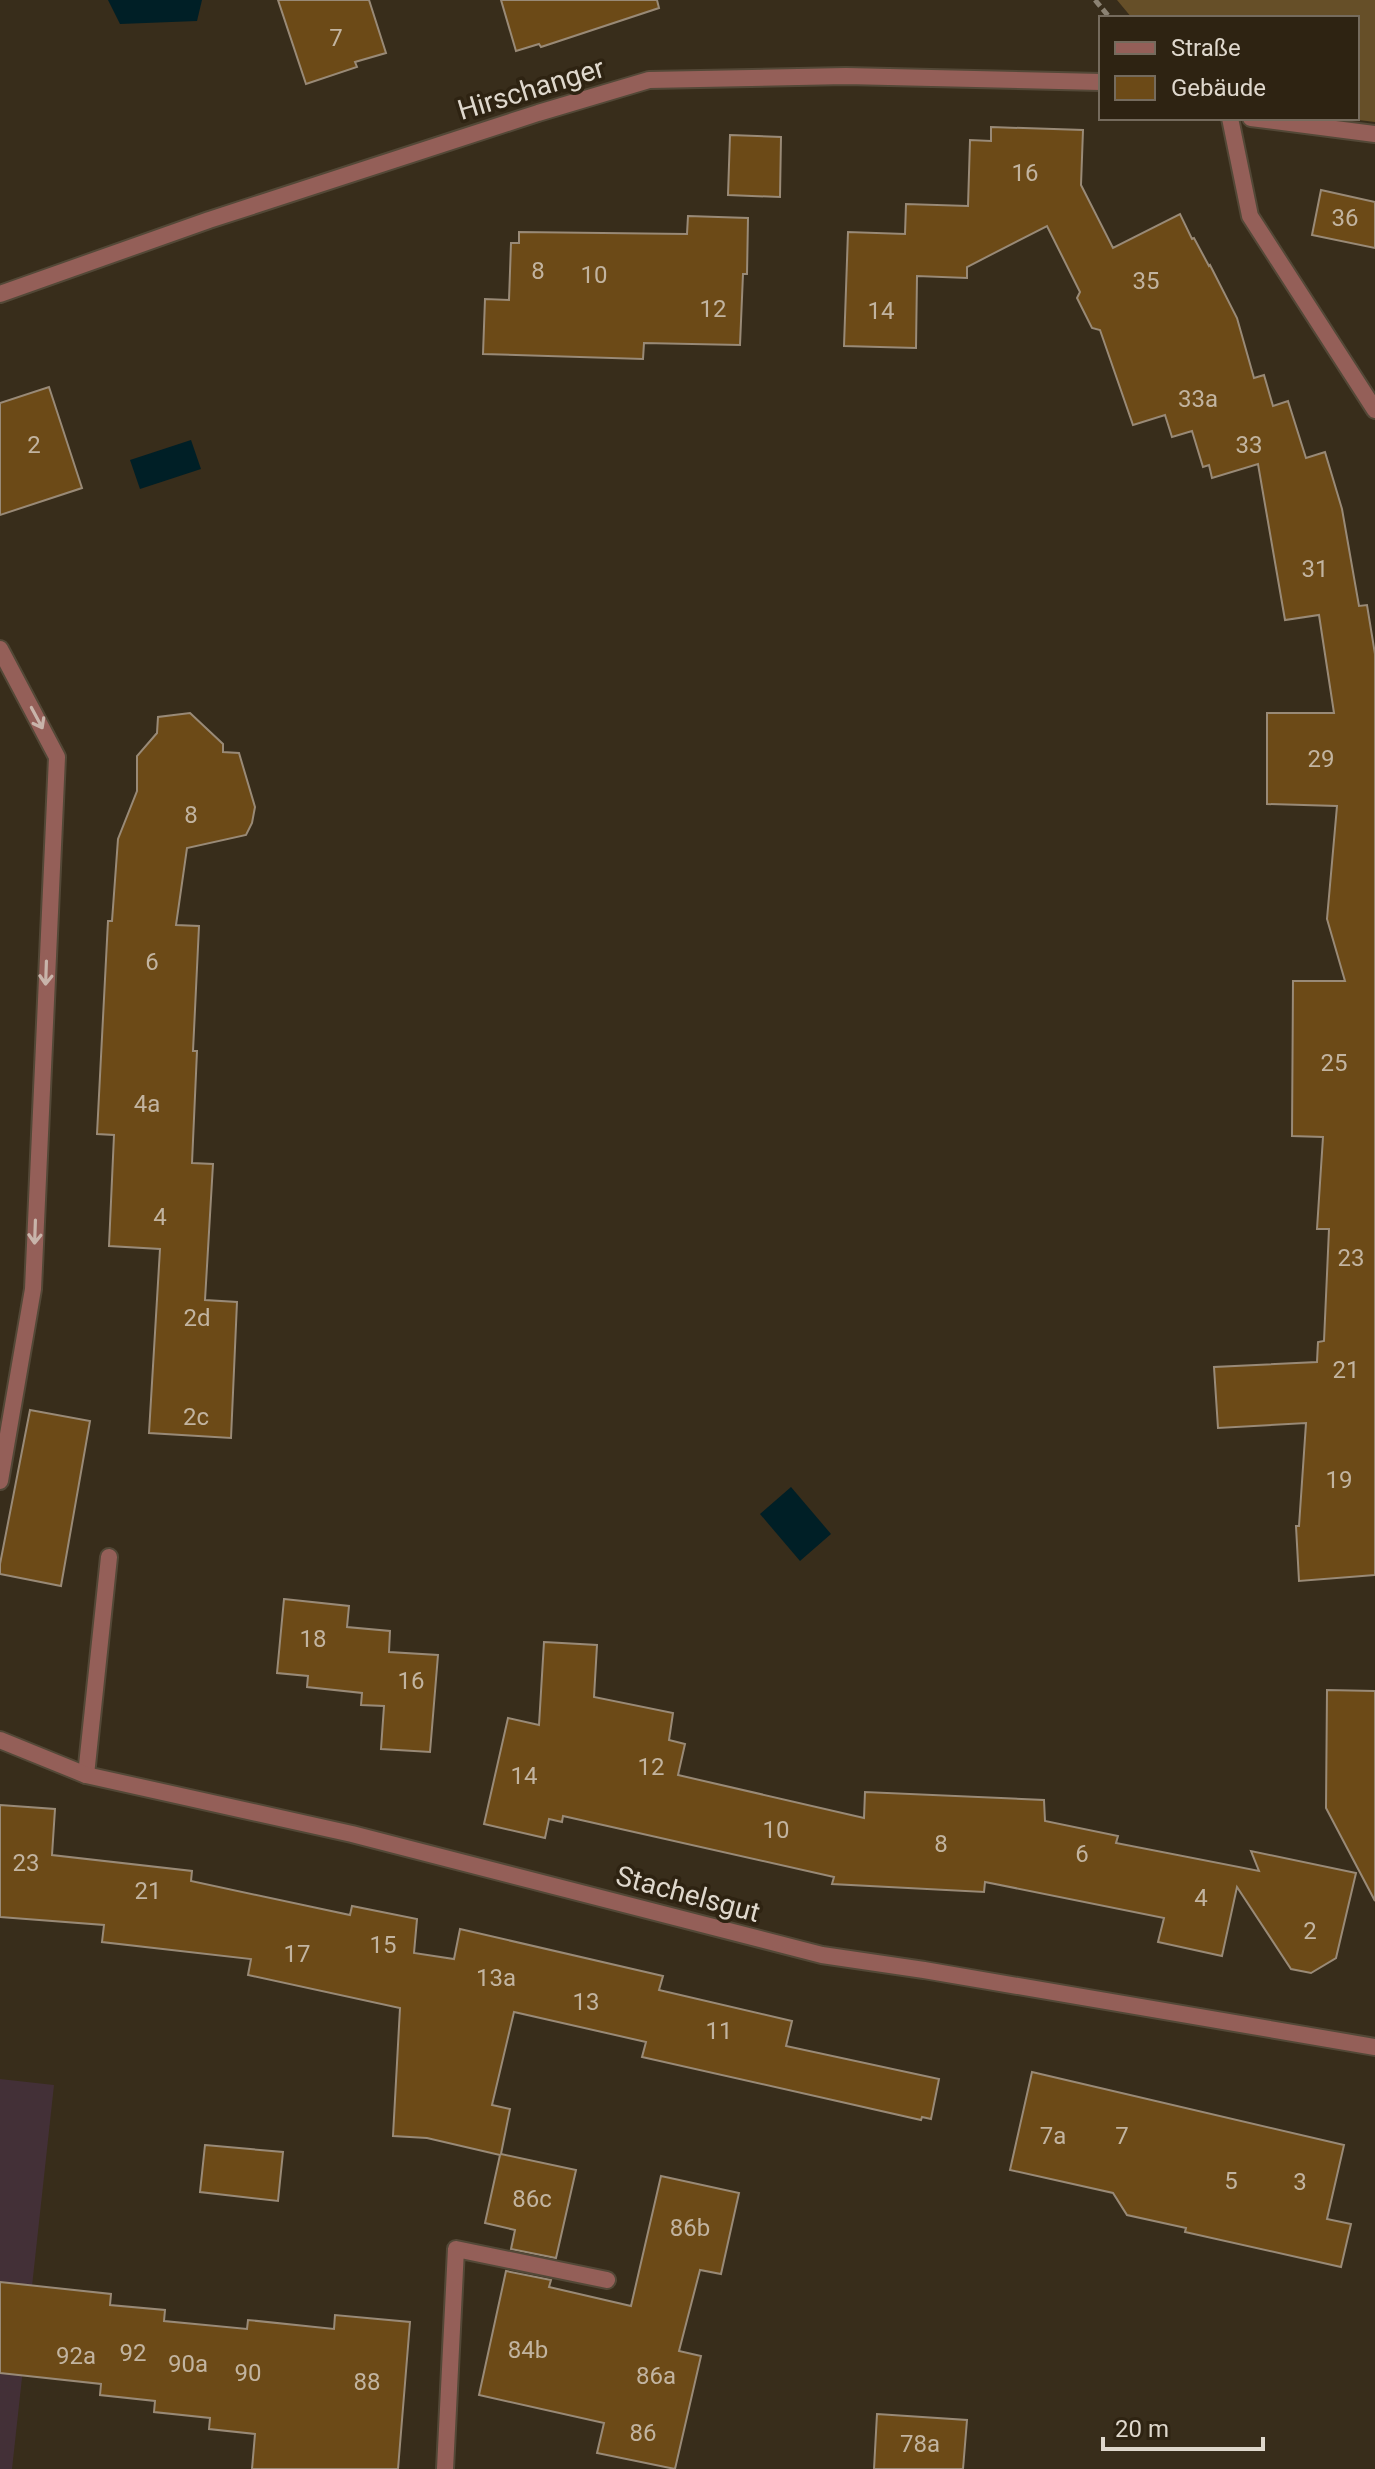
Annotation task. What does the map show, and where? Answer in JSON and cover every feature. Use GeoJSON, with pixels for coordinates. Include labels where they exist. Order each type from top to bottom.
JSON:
{"type":"FeatureCollection","features":[{"type":"Feature","properties":{"kind":"street","name":"Hirschanger"},"geometry":{"type":"LineString","coordinates":[[0,294],[224,215],[649,80],[846,76],[1099,82]]}},
{"type":"Feature","properties":{"kind":"street"},"geometry":{"type":"LineString","coordinates":[[1230,120],[1250,216],[1375,410]]}},
{"type":"Feature","properties":{"kind":"street"},"geometry":{"type":"LineString","coordinates":[[1266,120],[1375,134]]}},
{"type":"Feature","properties":{"kind":"street"},"geometry":{"type":"LineString","coordinates":[[0,649],[57,757],[33,1289],[0,1481]]}},
{"type":"Feature","properties":{"kind":"street"},"geometry":{"type":"LineString","coordinates":[[86,1775],[109,1557]]}},
{"type":"Feature","properties":{"kind":"street","name":"Stachelsgut"},"geometry":{"type":"LineString","coordinates":[[0,1740],[86,1775],[352,1834],[822,1955],[1375,2047]]}},
{"type":"Feature","properties":{"kind":"street"},"geometry":{"type":"LineString","coordinates":[[445,2469],[456,2249],[607,2280]]}},
{"type":"Feature","properties":{"kind":"path"},"geometry":{"type":"LineString","coordinates":[[1095,0],[1108,16]]}},
{"type":"Feature","properties":{"kind":"shaded area"},"geometry":{"type":"Polygon","coordinates":[[[1117,0],[1375,0],[1375,122],[1358,120],[1359,16],[1130,16],[1117,0]]]}},
{"type":"Feature","properties":{"kind":"shaded area"},"geometry":{"type":"Polygon","coordinates":[[[0,2079],[54,2085],[12,2469],[0,2469],[0,2079]]]}},
{"type":"Feature","properties":{"kind":"water"},"geometry":{"type":"Polygon","coordinates":[[[108,0],[202,0],[197,21],[120,24],[108,0]]]}},
{"type":"Feature","properties":{"kind":"water"},"geometry":{"type":"Polygon","coordinates":[[[191,440],[201,469],[140,489],[130,460],[191,440]]]}},
{"type":"Feature","properties":{"kind":"water"},"geometry":{"type":"Polygon","coordinates":[[[791,1487],[831,1534],[800,1561],[760,1514],[791,1487]]]}},
{"type":"Feature","properties":{"kind":"building"},"geometry":{"type":"Polygon","coordinates":[[[278,0],[369,0],[386,53],[355,62],[357,67],[306,84],[278,0]]]}},
{"type":"Feature","properties":{"kind":"building"},"geometry":{"type":"Polygon","coordinates":[[[501,0],[657,0],[659,8],[541,47],[539,44],[516,51],[501,0]]]}},
{"type":"Feature","properties":{"kind":"building"},"geometry":{"type":"Polygon","coordinates":[[[991,127],[1083,130],[1081,185],[1113,248],[1180,214],[1237,318],[1254,378],[1264,375],[1273,406],[1288,401],[1306,458],[1325,452],[1342,509],[1359,606],[1367,605],[1375,654],[1375,1575],[1299,1581],[1296,1526],[1299,1526],[1306,1423],[1218,1428],[1214,1367],[1317,1362],[1318,1342],[1324,1341],[1329,1229],[1317,1229],[1323,1137],[1292,1136],[1293,981],[1345,981],[1327,919],[1337,806],[1267,804],[1267,713],[1334,713],[1319,615],[1285,620],[1258,464],[1212,478],[1209,465],[1203,467],[1192,431],[1172,437],[1165,415],[1133,425],[1100,330],[1092,328],[1077,298],[1080,292],[1047,226],[967,267],[967,278],[917,276],[916,348],[844,346],[848,232],[905,234],[906,204],[968,206],[970,140],[991,141],[991,127]]]}},
{"type":"Feature","properties":{"kind":"building"},"geometry":{"type":"Polygon","coordinates":[[[730,135],[781,137],[780,197],[728,195],[730,135]]]}},
{"type":"Feature","properties":{"kind":"building"},"geometry":{"type":"Polygon","coordinates":[[[1321,190],[1375,202],[1375,248],[1312,235],[1321,190]]]}},
{"type":"Feature","properties":{"kind":"building"},"geometry":{"type":"Polygon","coordinates":[[[688,216],[748,218],[747,274],[743,274],[740,345],[644,343],[643,359],[483,354],[485,299],[509,300],[511,243],[519,243],[519,232],[687,234],[688,216]]]}},
{"type":"Feature","properties":{"kind":"building"},"geometry":{"type":"Polygon","coordinates":[[[49,387],[82,488],[0,515],[0,403],[49,387]]]}},
{"type":"Feature","properties":{"kind":"building"},"geometry":{"type":"Polygon","coordinates":[[[190,713],[223,744],[223,752],[239,753],[255,807],[246,835],[187,848],[176,925],[199,926],[192,1163],[213,1164],[205,1300],[237,1302],[231,1438],[149,1433],[160,1249],[109,1246],[114,1135],[97,1134],[108,921],[112,921],[118,839],[137,791],[137,756],[157,733],[158,717],[190,713]]]}},
{"type":"Feature","properties":{"kind":"building"},"geometry":{"type":"Polygon","coordinates":[[[30,1410],[90,1421],[61,1586],[0,1574],[30,1410]]]}},
{"type":"Feature","properties":{"kind":"building"},"geometry":{"type":"Polygon","coordinates":[[[284,1599],[349,1606],[347,1627],[390,1631],[389,1652],[438,1655],[430,1752],[381,1749],[384,1706],[361,1705],[362,1693],[307,1687],[308,1676],[277,1673],[284,1599]]]}},
{"type":"Feature","properties":{"kind":"building"},"geometry":{"type":"Polygon","coordinates":[[[544,1642],[597,1645],[594,1697],[673,1713],[669,1740],[685,1744],[678,1775],[864,1818],[865,1792],[1044,1800],[1045,1821],[1118,1836],[1116,1843],[1259,1871],[1251,1851],[1356,1873],[1336,1958],[1311,1973],[1291,1969],[1237,1887],[1222,1956],[1158,1942],[1164,1918],[985,1882],[984,1892],[832,1884],[834,1877],[563,1816],[562,1822],[549,1819],[545,1838],[484,1824],[508,1718],[539,1725],[544,1642]]]}},
{"type":"Feature","properties":{"kind":"building"},"geometry":{"type":"Polygon","coordinates":[[[1327,1690],[1375,1691],[1375,1901],[1326,1808],[1327,1690]]]}},
{"type":"Feature","properties":{"kind":"building"},"geometry":{"type":"Polygon","coordinates":[[[0,1805],[55,1809],[52,1855],[192,1871],[191,1881],[350,1915],[352,1906],[417,1919],[414,1953],[454,1959],[460,1929],[663,1976],[659,1990],[792,2021],[786,2046],[939,2079],[931,2119],[922,2117],[921,2120],[642,2057],[646,2042],[514,2012],[492,2105],[510,2109],[501,2154],[576,2170],[556,2258],[511,2249],[515,2230],[485,2223],[500,2155],[427,2138],[393,2136],[400,2008],[248,1975],[251,1959],[102,1942],[104,1925],[0,1917],[0,1805]]]}},
{"type":"Feature","properties":{"kind":"building"},"geometry":{"type":"Polygon","coordinates":[[[1032,2072],[1344,2145],[1327,2219],[1351,2224],[1341,2267],[1185,2232],[1186,2228],[1127,2215],[1113,2193],[1010,2170],[1032,2072]]]}},
{"type":"Feature","properties":{"kind":"building"},"geometry":{"type":"Polygon","coordinates":[[[205,2145],[283,2152],[278,2201],[200,2192],[205,2145]]]}},
{"type":"Feature","properties":{"kind":"building"},"geometry":{"type":"Polygon","coordinates":[[[661,2176],[739,2193],[721,2274],[700,2270],[679,2351],[701,2356],[675,2469],[597,2453],[604,2423],[479,2395],[506,2271],[551,2280],[549,2287],[631,2306],[661,2176]]]}},
{"type":"Feature","properties":{"kind":"building"},"geometry":{"type":"Polygon","coordinates":[[[0,2282],[111,2294],[110,2305],[165,2310],[164,2321],[247,2329],[248,2320],[334,2329],[335,2315],[410,2322],[398,2469],[252,2469],[255,2434],[209,2429],[210,2418],[154,2412],[155,2401],[100,2395],[101,2384],[0,2373],[0,2282]]]}},
{"type":"Feature","properties":{"kind":"building"},"geometry":{"type":"Polygon","coordinates":[[[877,2414],[967,2420],[963,2469],[874,2469],[877,2414]]]}}]}
